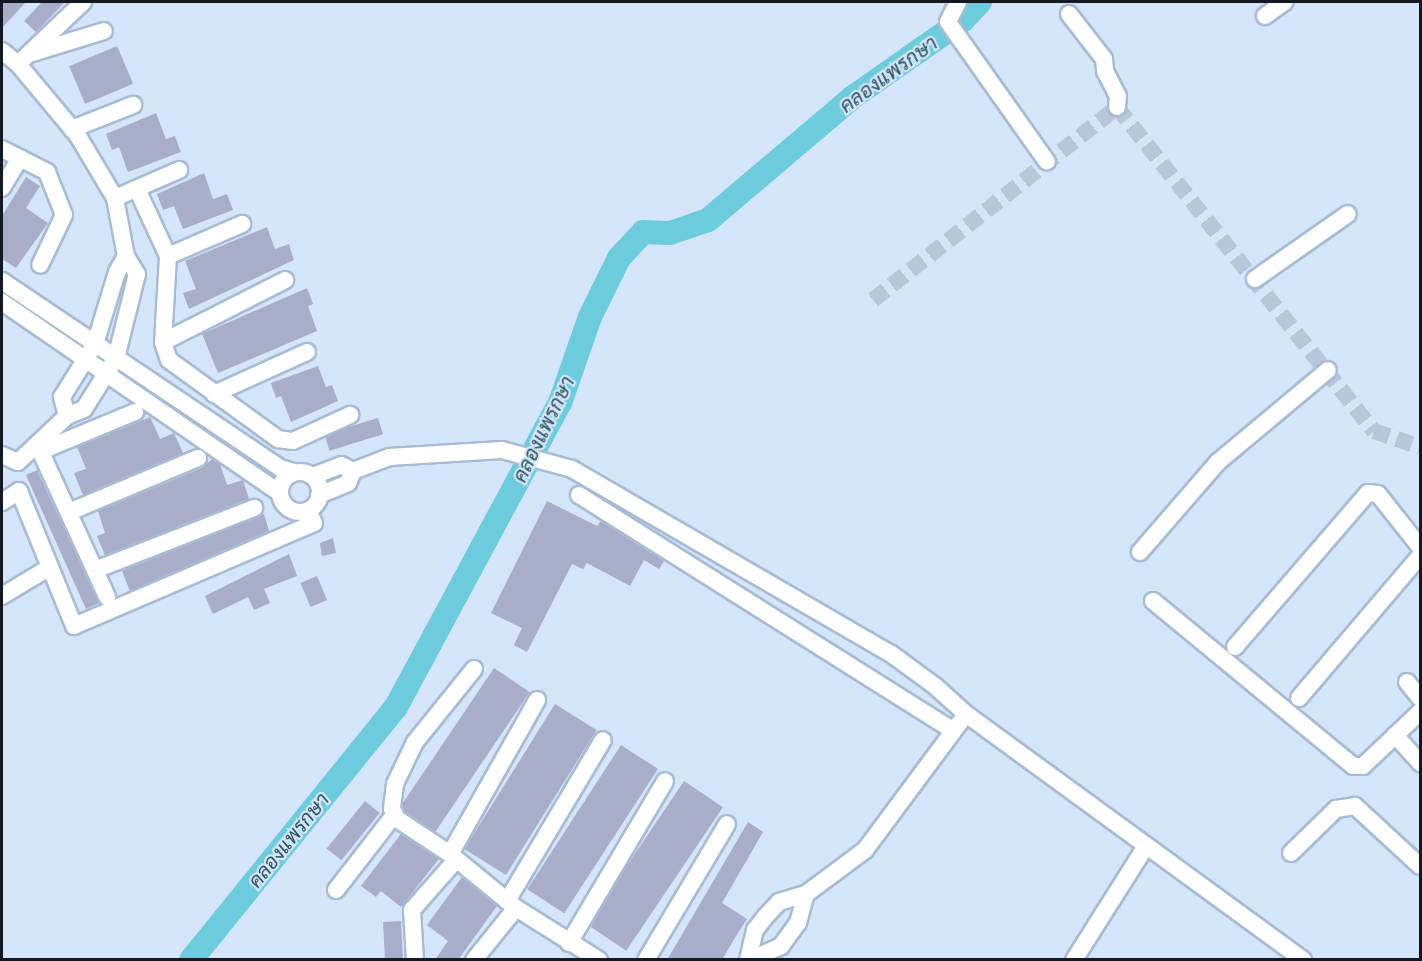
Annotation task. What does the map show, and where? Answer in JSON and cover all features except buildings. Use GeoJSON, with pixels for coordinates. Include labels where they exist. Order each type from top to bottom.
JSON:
{"type":"FeatureCollection","features":[{"type":"Feature","properties":{"kind":"street"},"geometry":{"type":"LineString","coordinates":[[23,59],[83,2]]}},
{"type":"Feature","properties":{"kind":"street"},"geometry":{"type":"LineString","coordinates":[[958,2],[948,22],[968,54],[1047,162]]}},
{"type":"Feature","properties":{"kind":"street"},"geometry":{"type":"LineString","coordinates":[[1265,16],[1284,2]]}},
{"type":"Feature","properties":{"kind":"street"},"geometry":{"type":"LineString","coordinates":[[1070,14],[1104,59],[1105,71],[1118,96],[1117,107]]}},
{"type":"Feature","properties":{"kind":"street"},"geometry":{"type":"LineString","coordinates":[[23,59],[104,31]]}},
{"type":"Feature","properties":{"kind":"street"},"geometry":{"type":"LineString","coordinates":[[2,51],[23,59],[72,129],[115,198],[126,256],[137,274],[116,358],[108,374],[84,409],[67,416],[40,448]]}},
{"type":"Feature","properties":{"kind":"street"},"geometry":{"type":"LineString","coordinates":[[72,129],[133,105]]}},
{"type":"Feature","properties":{"kind":"street"},"geometry":{"type":"LineString","coordinates":[[2,149],[46,172],[63,216],[40,265]]}},
{"type":"Feature","properties":{"kind":"street"},"geometry":{"type":"LineString","coordinates":[[2,188],[20,158]]}},
{"type":"Feature","properties":{"kind":"street"},"geometry":{"type":"LineString","coordinates":[[115,198],[179,170]]}},
{"type":"Feature","properties":{"kind":"street"},"geometry":{"type":"LineString","coordinates":[[137,189],[168,256],[163,342],[169,360],[278,439],[293,441],[350,415]]}},
{"type":"Feature","properties":{"kind":"street"},"geometry":{"type":"LineString","coordinates":[[1255,279],[1348,214]]}},
{"type":"Feature","properties":{"kind":"street"},"geometry":{"type":"LineString","coordinates":[[168,256],[242,224]]}},
{"type":"Feature","properties":{"kind":"street"},"geometry":{"type":"LineString","coordinates":[[67,416],[62,398],[95,344],[117,272],[126,256]]}},
{"type":"Feature","properties":{"kind":"street"},"geometry":{"type":"LineString","coordinates":[[163,342],[285,280]]}},
{"type":"Feature","properties":{"kind":"street"},"geometry":{"type":"LineString","coordinates":[[2,281],[280,468],[313,476],[341,465],[353,471]]}},
{"type":"Feature","properties":{"kind":"street"},"geometry":{"type":"LineString","coordinates":[[2,303],[280,493],[290,509],[308,510]]}},
{"type":"Feature","properties":{"kind":"street"},"geometry":{"type":"LineString","coordinates":[[213,394],[307,352]]}},
{"type":"Feature","properties":{"kind":"street"},"geometry":{"type":"LineString","coordinates":[[1140,552],[1218,462],[1328,370]]}},
{"type":"Feature","properties":{"kind":"street"},"geometry":{"type":"LineString","coordinates":[[2,455],[18,462],[40,448],[135,412]]}},
{"type":"Feature","properties":{"kind":"street"},"geometry":{"type":"LineString","coordinates":[[40,448],[107,597]]}},
{"type":"Feature","properties":{"kind":"street"},"geometry":{"type":"LineString","coordinates":[[308,510],[319,495],[348,483],[353,471],[389,457],[502,450],[572,469],[890,653],[966,714],[1304,960]]}},
{"type":"Feature","properties":{"kind":"street"},"geometry":{"type":"LineString","coordinates":[[69,512],[198,458]]}},
{"type":"Feature","properties":{"kind":"street"},"geometry":{"type":"LineString","coordinates":[[280,493],[283,480],[294,472]]}},
{"type":"Feature","properties":{"kind":"street"},"geometry":{"type":"LineString","coordinates":[[313,476],[319,495]]}},
{"type":"Feature","properties":{"kind":"street"},"geometry":{"type":"LineString","coordinates":[[2,502],[19,491],[74,626],[315,523],[308,510]]}},
{"type":"Feature","properties":{"kind":"street"},"geometry":{"type":"LineString","coordinates":[[1235,647],[1368,493],[1378,494],[1420,547]]}},
{"type":"Feature","properties":{"kind":"street"},"geometry":{"type":"LineString","coordinates":[[579,495],[952,730]]}},
{"type":"Feature","properties":{"kind":"street"},"geometry":{"type":"LineString","coordinates":[[95,570],[254,508]]}},
{"type":"Feature","properties":{"kind":"street"},"geometry":{"type":"LineString","coordinates":[[1299,698],[1420,556]]}},
{"type":"Feature","properties":{"kind":"street"},"geometry":{"type":"LineString","coordinates":[[2,596],[50,567]]}},
{"type":"Feature","properties":{"kind":"street"},"geometry":{"type":"LineString","coordinates":[[1153,601],[1349,764],[1363,766],[1420,712]]}},
{"type":"Feature","properties":{"kind":"street"},"geometry":{"type":"LineString","coordinates":[[474,669],[415,742],[391,797],[395,814],[512,904],[569,943],[599,960]]}},
{"type":"Feature","properties":{"kind":"street"},"geometry":{"type":"LineString","coordinates":[[1407,682],[1420,698]]}},
{"type":"Feature","properties":{"kind":"street"},"geometry":{"type":"LineString","coordinates":[[415,960],[412,910],[453,857],[537,700]]}},
{"type":"Feature","properties":{"kind":"street"},"geometry":{"type":"LineString","coordinates":[[748,960],[756,930],[766,916],[779,902],[806,894],[865,850],[966,714]]}},
{"type":"Feature","properties":{"kind":"street"},"geometry":{"type":"LineString","coordinates":[[1395,735],[1420,763]]}},
{"type":"Feature","properties":{"kind":"street"},"geometry":{"type":"LineString","coordinates":[[474,960],[512,904],[603,740]]}},
{"type":"Feature","properties":{"kind":"street"},"geometry":{"type":"LineString","coordinates":[[569,943],[665,781]]}},
{"type":"Feature","properties":{"kind":"street"},"geometry":{"type":"LineString","coordinates":[[1291,853],[1336,809],[1355,806],[1420,866]]}},
{"type":"Feature","properties":{"kind":"street"},"geometry":{"type":"LineString","coordinates":[[336,890],[395,814]]}},
{"type":"Feature","properties":{"kind":"street"},"geometry":{"type":"LineString","coordinates":[[646,960],[727,824]]}},
{"type":"Feature","properties":{"kind":"street"},"geometry":{"type":"LineString","coordinates":[[1074,960],[1146,846]]}},
{"type":"Feature","properties":{"kind":"street"},"geometry":{"type":"LineString","coordinates":[[748,960],[781,946],[798,923],[806,894]]}},
{"type":"Feature","properties":{"kind":"waterway","name":"คลองแพรกษา"},"geometry":{"type":"LineString","coordinates":[[191,960],[396,707],[560,403],[590,317],[619,258],[643,232],[670,233],[708,220],[853,97],[963,20],[980,2]]}},
{"type":"Feature","properties":{"kind":"tunnel"},"geometry":{"type":"LineString","coordinates":[[873,300],[1117,107],[1374,431],[1420,447]]}}]}
